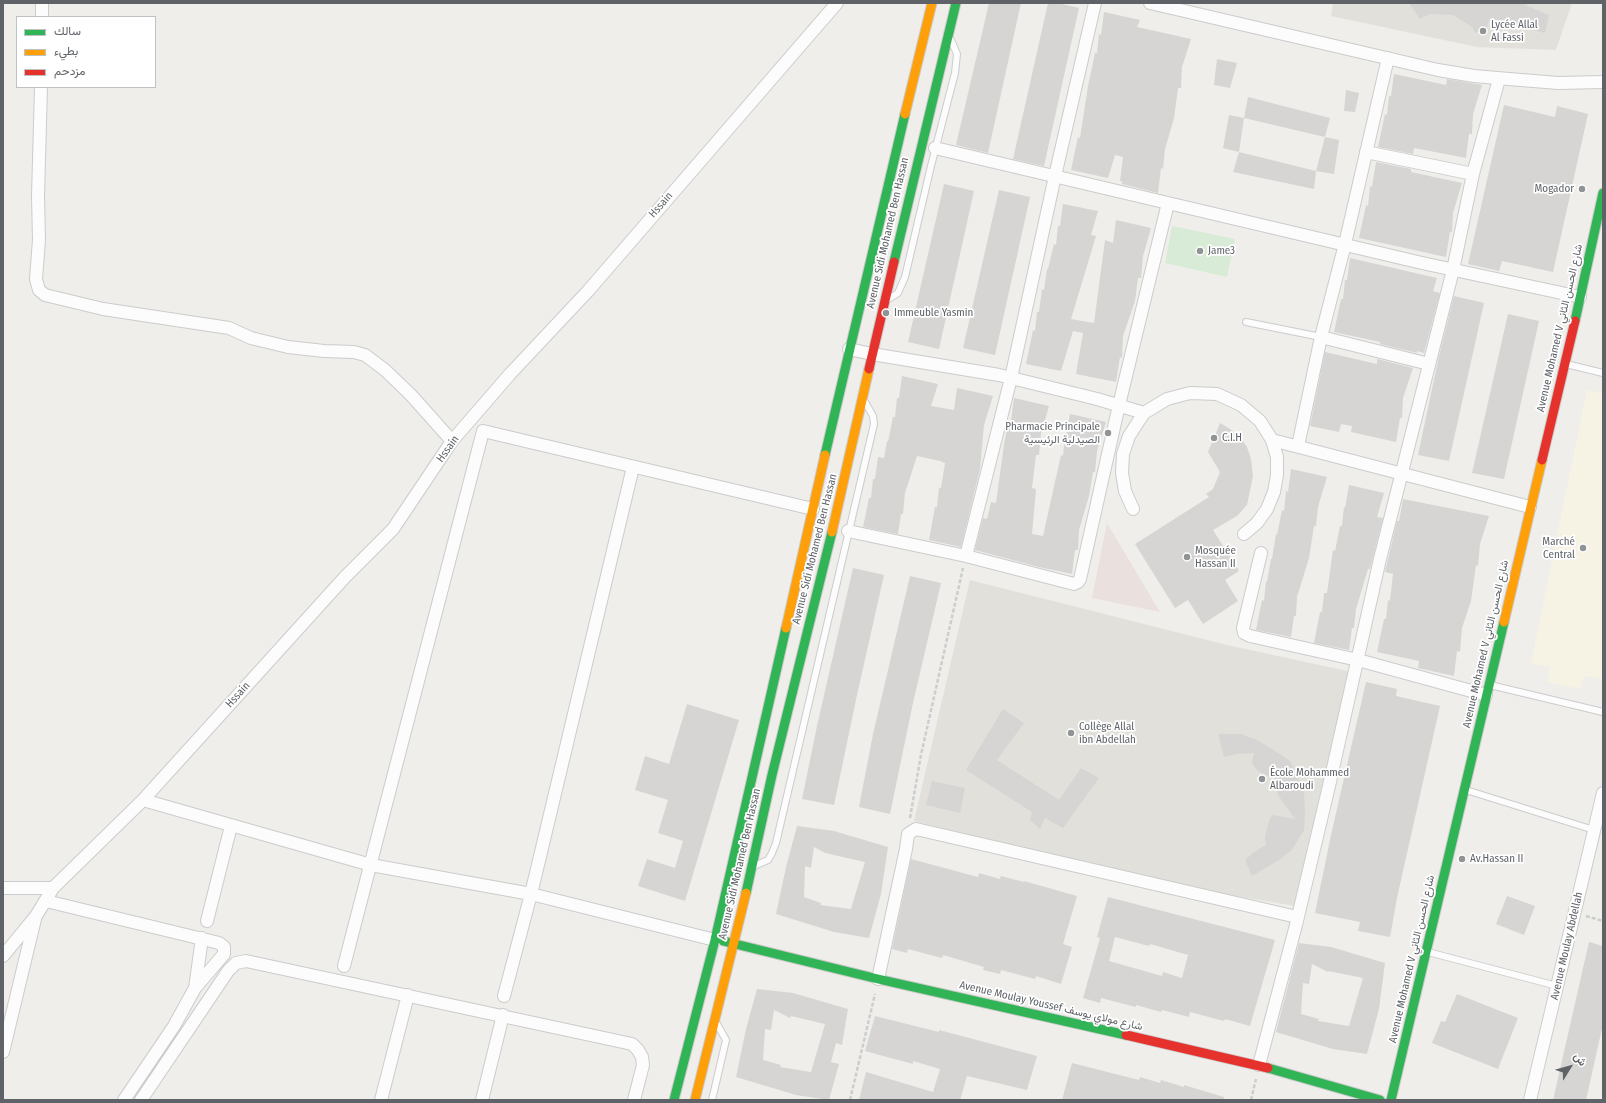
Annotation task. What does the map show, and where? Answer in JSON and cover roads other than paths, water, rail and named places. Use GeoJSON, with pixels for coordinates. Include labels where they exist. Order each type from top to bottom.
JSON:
{"type":"FeatureCollection","features":[{"type":"Feature","properties":{"kind":"street"},"geometry":{"type":"LineString","coordinates":[[42,3],[42,16]]}},
{"type":"Feature","properties":{"kind":"street","name":"Hssain"},"geometry":{"type":"LineString","coordinates":[[36,916],[54,888],[143,800],[345,577],[393,530],[452,441],[510,374],[588,291],[837,3]]}},
{"type":"Feature","properties":{"kind":"street","name":"Avenue Sidi Mohamed Ben Hassan"},"geometry":{"type":"LineString","coordinates":[[674,1100],[715,940],[849,349],[932,3]]}},
{"type":"Feature","properties":{"kind":"street","name":"Avenue Sidi Mohamed Ben Hassan"},"geometry":{"type":"LineString","coordinates":[[695,1100],[714,1019],[734,944],[774,767],[840,502],[884,301],[956,3]]}},
{"type":"Feature","properties":{"kind":"street"},"geometry":{"type":"LineString","coordinates":[[966,556],[1011,378],[1055,176],[1095,3]]}},
{"type":"Feature","properties":{"kind":"street"},"geometry":{"type":"LineString","coordinates":[[1150,3],[1438,70],[1499,79],[1558,83],[1603,82]]}},
{"type":"Feature","properties":{"kind":"street"},"geometry":{"type":"LineString","coordinates":[[1298,446],[1321,337],[1345,244],[1388,58]]}},
{"type":"Feature","properties":{"kind":"street"},"geometry":{"type":"LineString","coordinates":[[1259,1065],[1330,786],[1392,507],[1402,474],[1453,270],[1473,174],[1499,79]]}},
{"type":"Feature","properties":{"kind":"street"},"geometry":{"type":"LineString","coordinates":[[41,88],[38,196],[39,240],[36,279],[39,290],[45,295],[103,309],[229,328],[251,338],[288,347],[324,351],[354,352],[365,355],[385,370],[411,395],[452,441]]}},
{"type":"Feature","properties":{"kind":"street"},"geometry":{"type":"LineString","coordinates":[[935,148],[1453,270],[1580,297]]}},
{"type":"Feature","properties":{"kind":"street"},"geometry":{"type":"LineString","coordinates":[[1366,152],[1473,174]]}},
{"type":"Feature","properties":{"kind":"street","name":"Avenue Mohamed V شارع الحسن الثاني"},"geometry":{"type":"LineString","coordinates":[[1391,1100],[1565,364],[1603,193]]}},
{"type":"Feature","properties":{"kind":"street"},"geometry":{"type":"LineString","coordinates":[[848,531],[966,556],[1074,584],[1078,582],[1168,203]]}},
{"type":"Feature","properties":{"kind":"street"},"geometry":{"type":"LineString","coordinates":[[1321,337],[1429,364]]}},
{"type":"Feature","properties":{"kind":"street"},"geometry":{"type":"LineString","coordinates":[[849,349],[1011,378],[1119,405],[1144,413]]}},
{"type":"Feature","properties":{"kind":"street"},"geometry":{"type":"LineString","coordinates":[[1132,509],[1125,491],[1122,473],[1123,454],[1129,436],[1144,413],[1167,399],[1190,393],[1217,394],[1241,405],[1260,422],[1272,440],[1277,463],[1278,475],[1274,492],[1267,509],[1257,523],[1244,534]]}},
{"type":"Feature","properties":{"kind":"street"},"geometry":{"type":"LineString","coordinates":[[344,966],[483,431],[812,509]]}},
{"type":"Feature","properties":{"kind":"street"},"geometry":{"type":"LineString","coordinates":[[1272,440],[1530,507]]}},
{"type":"Feature","properties":{"kind":"street"},"geometry":{"type":"LineString","coordinates":[[504,996],[531,894],[633,467]]}},
{"type":"Feature","properties":{"kind":"street"},"geometry":{"type":"LineString","coordinates":[[1261,553],[1243,628],[1244,633],[1250,636],[1487,689]]}},
{"type":"Feature","properties":{"kind":"street","name":"Avenue Moulay Abdellah"},"geometry":{"type":"LineString","coordinates":[[1530,1100],[1603,793]]}},
{"type":"Feature","properties":{"kind":"street"},"geometry":{"type":"LineString","coordinates":[[143,800],[231,826],[371,864],[531,894],[715,940]]}},
{"type":"Feature","properties":{"kind":"street"},"geometry":{"type":"LineString","coordinates":[[207,921],[231,826]]}},
{"type":"Feature","properties":{"kind":"street"},"geometry":{"type":"LineString","coordinates":[[878,979],[908,834],[916,829],[1297,917]]}},
{"type":"Feature","properties":{"kind":"street"},"geometry":{"type":"LineString","coordinates":[[3,888],[54,888]]}},
{"type":"Feature","properties":{"kind":"street"},"geometry":{"type":"LineString","coordinates":[[46,901],[202,938],[219,943],[224,947],[224,954],[195,988],[174,1026],[124,1100]]}},
{"type":"Feature","properties":{"kind":"street"},"geometry":{"type":"LineString","coordinates":[[3,956],[36,916]]}},
{"type":"Feature","properties":{"kind":"street"},"geometry":{"type":"LineString","coordinates":[[3,1052],[36,916]]}},
{"type":"Feature","properties":{"kind":"street"},"geometry":{"type":"LineString","coordinates":[[195,988],[202,938]]}},
{"type":"Feature","properties":{"kind":"street","name":"Avenue Moulay Youssef شارع مولاي يوسف"},"geometry":{"type":"LineString","coordinates":[[715,940],[878,979],[1259,1065],[1380,1100]]}},
{"type":"Feature","properties":{"kind":"street"},"geometry":{"type":"LineString","coordinates":[[141,1100],[228,971],[236,963],[241,961],[250,961],[632,1044],[642,1057],[643,1065],[634,1100]]}},
{"type":"Feature","properties":{"kind":"street"},"geometry":{"type":"LineString","coordinates":[[381,1100],[408,995]]}},
{"type":"Feature","properties":{"kind":"street"},"geometry":{"type":"LineString","coordinates":[[482,1100],[503,1015]]}},
{"type":"Feature","properties":{"kind":"lane"},"geometry":{"type":"LineString","coordinates":[[884,301],[898,293],[905,277],[935,148],[955,73],[957,54],[954,44],[948,35]]}},
{"type":"Feature","properties":{"kind":"lane"},"geometry":{"type":"LineString","coordinates":[[1246,322],[1321,337]]}},
{"type":"Feature","properties":{"kind":"lane"},"geometry":{"type":"LineString","coordinates":[[1565,364],[1603,373]]}},
{"type":"Feature","properties":{"kind":"lane"},"geometry":{"type":"LineString","coordinates":[[751,867],[764,863],[768,860],[776,843],[874,424],[870,410],[863,399]]}},
{"type":"Feature","properties":{"kind":"lane"},"geometry":{"type":"LineString","coordinates":[[1487,689],[1603,712]]}},
{"type":"Feature","properties":{"kind":"lane"},"geometry":{"type":"LineString","coordinates":[[1464,789],[1594,830]]}},
{"type":"Feature","properties":{"kind":"lane"},"geometry":{"type":"LineString","coordinates":[[1426,952],[1557,986]]}},
{"type":"Feature","properties":{"kind":"lane"},"geometry":{"type":"LineString","coordinates":[[712,1100],[726,1040],[714,1019]]}},
{"type":"Feature","properties":{"kind":"place","name":"Lycée Allal Al Fassi"},"geometry":{"type":"Point","coordinates":[1483,31]}},
{"type":"Feature","properties":{"kind":"place","name":"Mogador"},"geometry":{"type":"Point","coordinates":[1582,189]}},
{"type":"Feature","properties":{"kind":"place","name":"Jame3"},"geometry":{"type":"Point","coordinates":[1200,251]}},
{"type":"Feature","properties":{"kind":"place","name":"Immeuble Yasmin"},"geometry":{"type":"Point","coordinates":[886,313]}},
{"type":"Feature","properties":{"kind":"place","name":"Pharmacie Principale الصيدلية الرئيسية"},"geometry":{"type":"Point","coordinates":[1108,433]}},
{"type":"Feature","properties":{"kind":"place","name":"C.I.H"},"geometry":{"type":"Point","coordinates":[1214,438]}},
{"type":"Feature","properties":{"kind":"place","name":"Marché Central"},"geometry":{"type":"Point","coordinates":[1583,548]}},
{"type":"Feature","properties":{"kind":"place","name":"Mosquée Hassan II"},"geometry":{"type":"Point","coordinates":[1187,557]}},
{"type":"Feature","properties":{"kind":"place","name":"Collège Allal ibn Abdellah"},"geometry":{"type":"Point","coordinates":[1071,733]}},
{"type":"Feature","properties":{"kind":"place","name":"École Mohammed Albaroudi"},"geometry":{"type":"Point","coordinates":[1262,779]}},
{"type":"Feature","properties":{"kind":"place","name":"Av.Hassan II"},"geometry":{"type":"Point","coordinates":[1462,859]}}]}
